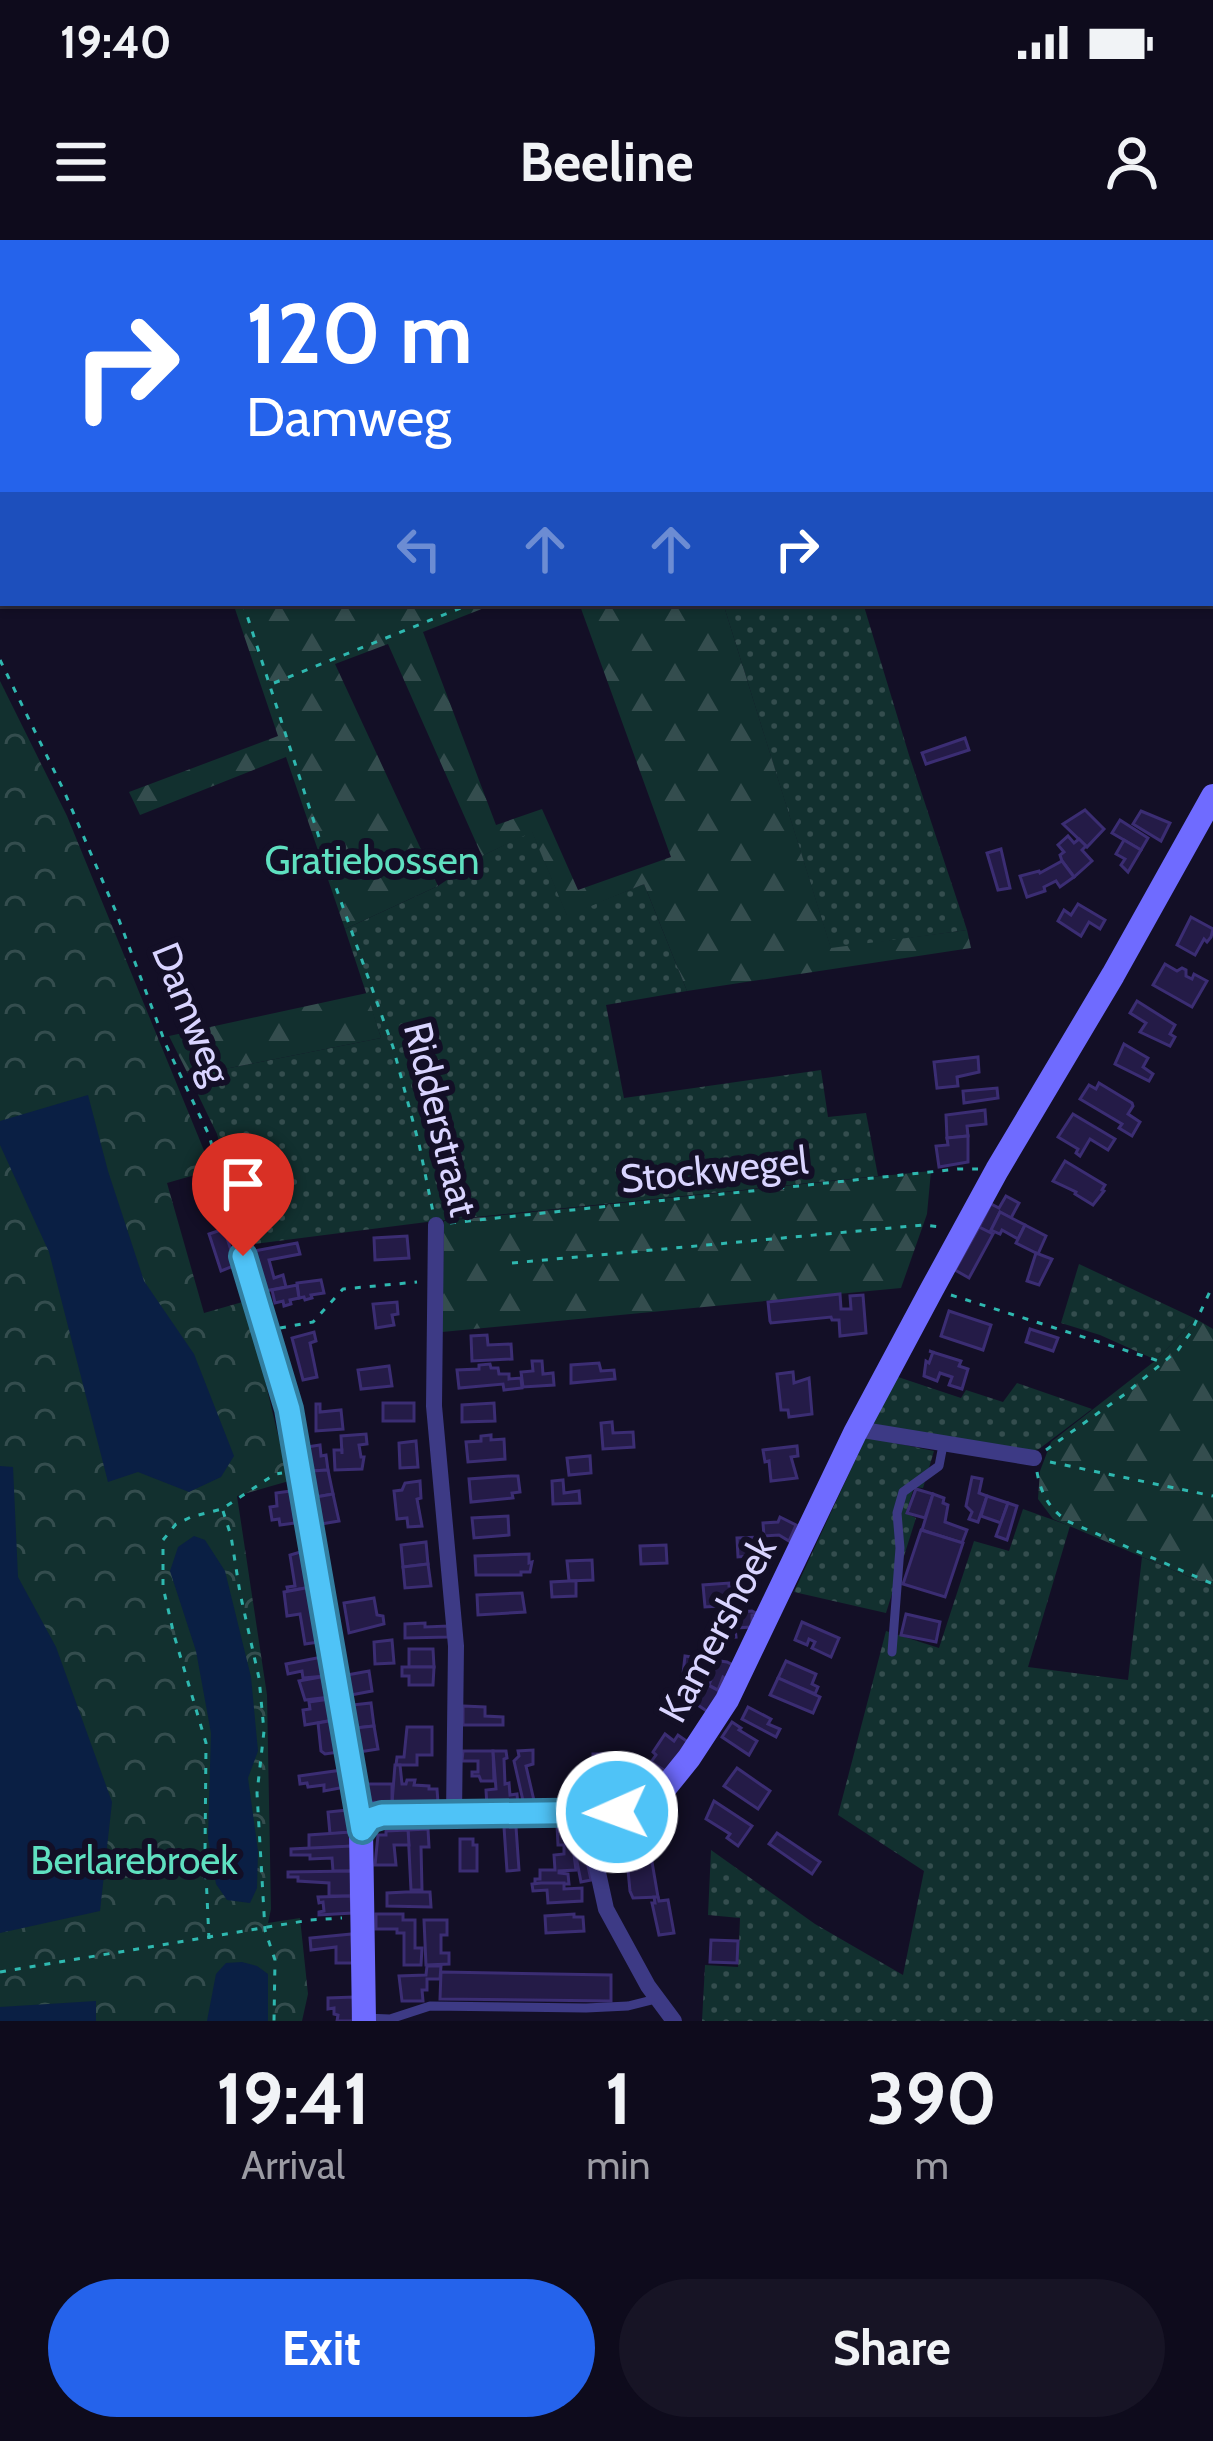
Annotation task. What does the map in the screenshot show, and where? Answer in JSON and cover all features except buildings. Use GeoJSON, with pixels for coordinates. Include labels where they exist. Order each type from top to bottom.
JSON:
{"type":"FeatureCollection","features":[{"type":"Feature","properties":{"kind":"street","name":"Kamershoek"},"geometry":{"type":"LineString","coordinates":[[362,1830],[375,1816],[617,1812],[648,1803],[664,1789],[727,1700],[857,1429],[932,1289],[1213,796]]}},
{"type":"Feature","properties":{"kind":"street","name":"Ridderstraat"},"geometry":{"type":"LineString","coordinates":[[436,1225],[434,1406],[456,1646],[454,1815]]}},
{"type":"Feature","properties":{"kind":"street"},"geometry":{"type":"LineString","coordinates":[[243,1256],[289,1409],[362,1830],[364,2020]]}},
{"type":"Feature","properties":{"kind":"street"},"geometry":{"type":"LineString","coordinates":[[857,1429],[1034,1458]]}},
{"type":"Feature","properties":{"kind":"street"},"geometry":{"type":"LineString","coordinates":[[585,1813],[606,1910],[674,2021]]}},
{"type":"Feature","properties":{"kind":"lane"},"geometry":{"type":"LineString","coordinates":[[892,1652],[900,1548],[897,1513],[902,1492],[939,1466],[943,1445]]}},
{"type":"Feature","properties":{"kind":"lane"},"geometry":{"type":"LineString","coordinates":[[364,2020],[389,2019],[430,2006],[586,2008],[628,2006],[657,1998]]}},
{"type":"Feature","properties":{"kind":"path","name":"Ridderstraat"},"geometry":{"type":"LineString","coordinates":[[245,606],[329,868],[393,1047],[436,1225]]}},
{"type":"Feature","properties":{"kind":"path"},"geometry":{"type":"LineString","coordinates":[[270,684],[465,606]]}},
{"type":"Feature","properties":{"kind":"path","name":"Damweg"},"geometry":{"type":"LineString","coordinates":[[0,660],[64,791],[166,1045],[209,1135],[243,1256]]}},
{"type":"Feature","properties":{"kind":"path","name":"Stockwegel"},"geometry":{"type":"LineString","coordinates":[[436,1225],[958,1169],[998,1170]]}},
{"type":"Feature","properties":{"kind":"path"},"geometry":{"type":"LineString","coordinates":[[512,1262],[923,1225],[964,1230]]}},
{"type":"Feature","properties":{"kind":"path"},"geometry":{"type":"LineString","coordinates":[[266,1330],[313,1322],[344,1288],[437,1280]]}},
{"type":"Feature","properties":{"kind":"path"},"geometry":{"type":"LineString","coordinates":[[1034,1458],[1178,1350],[1192,1332],[1213,1285]]}},
{"type":"Feature","properties":{"kind":"path"},"geometry":{"type":"LineString","coordinates":[[932,1289],[1162,1362]]}},
{"type":"Feature","properties":{"kind":"path"},"geometry":{"type":"LineString","coordinates":[[1034,1458],[1213,1496]]}},
{"type":"Feature","properties":{"kind":"path"},"geometry":{"type":"LineString","coordinates":[[1034,1458],[1040,1490],[1053,1511],[1067,1521],[1213,1584]]}},
{"type":"Feature","properties":{"kind":"path"},"geometry":{"type":"LineString","coordinates":[[209,1939],[206,1744],[163,1587],[164,1540],[176,1524],[222,1509],[275,1474],[299,1469]]}},
{"type":"Feature","properties":{"kind":"path"},"geometry":{"type":"LineString","coordinates":[[222,1509],[261,1696],[264,1731],[257,1792],[265,1930],[275,1960],[274,2021]]}},
{"type":"Feature","properties":{"kind":"path"},"geometry":{"type":"LineString","coordinates":[[0,1972],[310,1920],[364,1917]]}},
{"type":"Feature","properties":{"kind":"green space","name":"Gratiebossen"},"geometry":{"type":"Polygon","coordinates":[[[234,606],[489,606],[423,632],[496,825],[542,809],[578,890],[671,857],[580,606],[724,606],[831,948],[967,930],[971,948],[687,991],[644,884],[567,916],[532,832],[482,856],[388,644],[335,664],[438,886],[345,929],[286,757],[140,815],[129,792],[278,736],[234,606]]]}},
{"type":"Feature","properties":{"kind":"green space"},"geometry":{"type":"Polygon","coordinates":[[[724,606],[864,606],[967,930],[831,949],[724,606]]]}},
{"type":"Feature","properties":{"kind":"green space","name":"Berlarebroek"},"geometry":{"type":"Polygon","coordinates":[[[0,681],[67,816],[212,1170],[167,1183],[204,1313],[246,1301],[289,1481],[237,1496],[267,1695],[268,1923],[300,1918],[308,1994],[302,2021],[0,2021],[0,681]]]}},
{"type":"Feature","properties":{"kind":"green space"},"geometry":{"type":"Polygon","coordinates":[[[532,831],[567,915],[644,884],[687,991],[606,1005],[624,1098],[821,1070],[828,1117],[866,1113],[878,1176],[247,1245],[217,1134],[189,1076],[381,1038],[345,929],[438,886],[482,856],[532,831]]]}},
{"type":"Feature","properties":{"kind":"green space"},"geometry":{"type":"Polygon","coordinates":[[[367,993],[381,1038],[189,1076],[169,1036],[367,993]]]}},
{"type":"Feature","properties":{"kind":"green space"},"geometry":{"type":"Polygon","coordinates":[[[931,1171],[927,1214],[901,1288],[442,1332],[444,1221],[931,1171]]]}},
{"type":"Feature","properties":{"kind":"green space"},"geometry":{"type":"Polygon","coordinates":[[[1079,1264],[1196,1319],[1156,1360],[1061,1323],[1079,1264]]]}},
{"type":"Feature","properties":{"kind":"green space"},"geometry":{"type":"Polygon","coordinates":[[[1196,1319],[1213,1329],[1213,1587],[1053,1519],[1038,1499],[1040,1471],[1051,1442],[1156,1360],[1196,1319]]]}},
{"type":"Feature","properties":{"kind":"green space"},"geometry":{"type":"Polygon","coordinates":[[[895,1376],[961,1398],[966,1390],[1003,1402],[1017,1383],[1092,1409],[1039,1449],[1028,1452],[868,1425],[895,1376]]]}},
{"type":"Feature","properties":{"kind":"green space"},"geometry":{"type":"Polygon","coordinates":[[[866,1437],[934,1451],[923,1488],[914,1487],[906,1513],[916,1518],[886,1613],[794,1592],[866,1437]]]}},
{"type":"Feature","properties":{"kind":"green space"},"geometry":{"type":"Polygon","coordinates":[[[1023,1509],[1070,1526],[1028,1667],[1128,1680],[1142,1557],[1213,1587],[1213,2021],[702,2021],[705,1965],[738,1967],[740,1918],[708,1915],[711,1850],[815,1924],[903,1975],[924,1871],[838,1815],[886,1631],[939,1648],[974,1541],[1009,1551],[1023,1509]]]}},
{"type":"Feature","properties":{"kind":"water"},"geometry":{"type":"Polygon","coordinates":[[[88,1095],[144,1281],[194,1354],[234,1456],[221,1477],[189,1492],[138,1472],[108,1482],[49,1252],[0,1145],[0,1121],[88,1095]]]}},
{"type":"Feature","properties":{"kind":"water"},"geometry":{"type":"Polygon","coordinates":[[[0,1466],[13,1467],[18,1577],[56,1647],[112,1802],[100,1911],[0,1933],[0,1466]]]}},
{"type":"Feature","properties":{"kind":"water"},"geometry":{"type":"Polygon","coordinates":[[[194,1536],[205,1540],[225,1571],[251,1677],[258,1751],[248,1778],[258,1851],[257,1888],[250,1903],[227,1900],[216,1884],[208,1838],[211,1733],[196,1651],[170,1571],[178,1547],[194,1536]]]}},
{"type":"Feature","properties":{"kind":"water"},"geometry":{"type":"Polygon","coordinates":[[[242,1962],[268,1974],[268,2021],[207,2021],[216,1974],[226,1963],[242,1962]]]}},
{"type":"Feature","properties":{"kind":"water"},"geometry":{"type":"Polygon","coordinates":[[[96,2001],[96,2021],[0,2021],[0,2007],[96,2001]]]}},
{"type":"Feature","properties":{"kind":"route"},"geometry":{"type":"LineString","coordinates":[[243,1256],[289,1409],[362,1830],[370,1819],[382,1815],[617,1812]]}}]}
